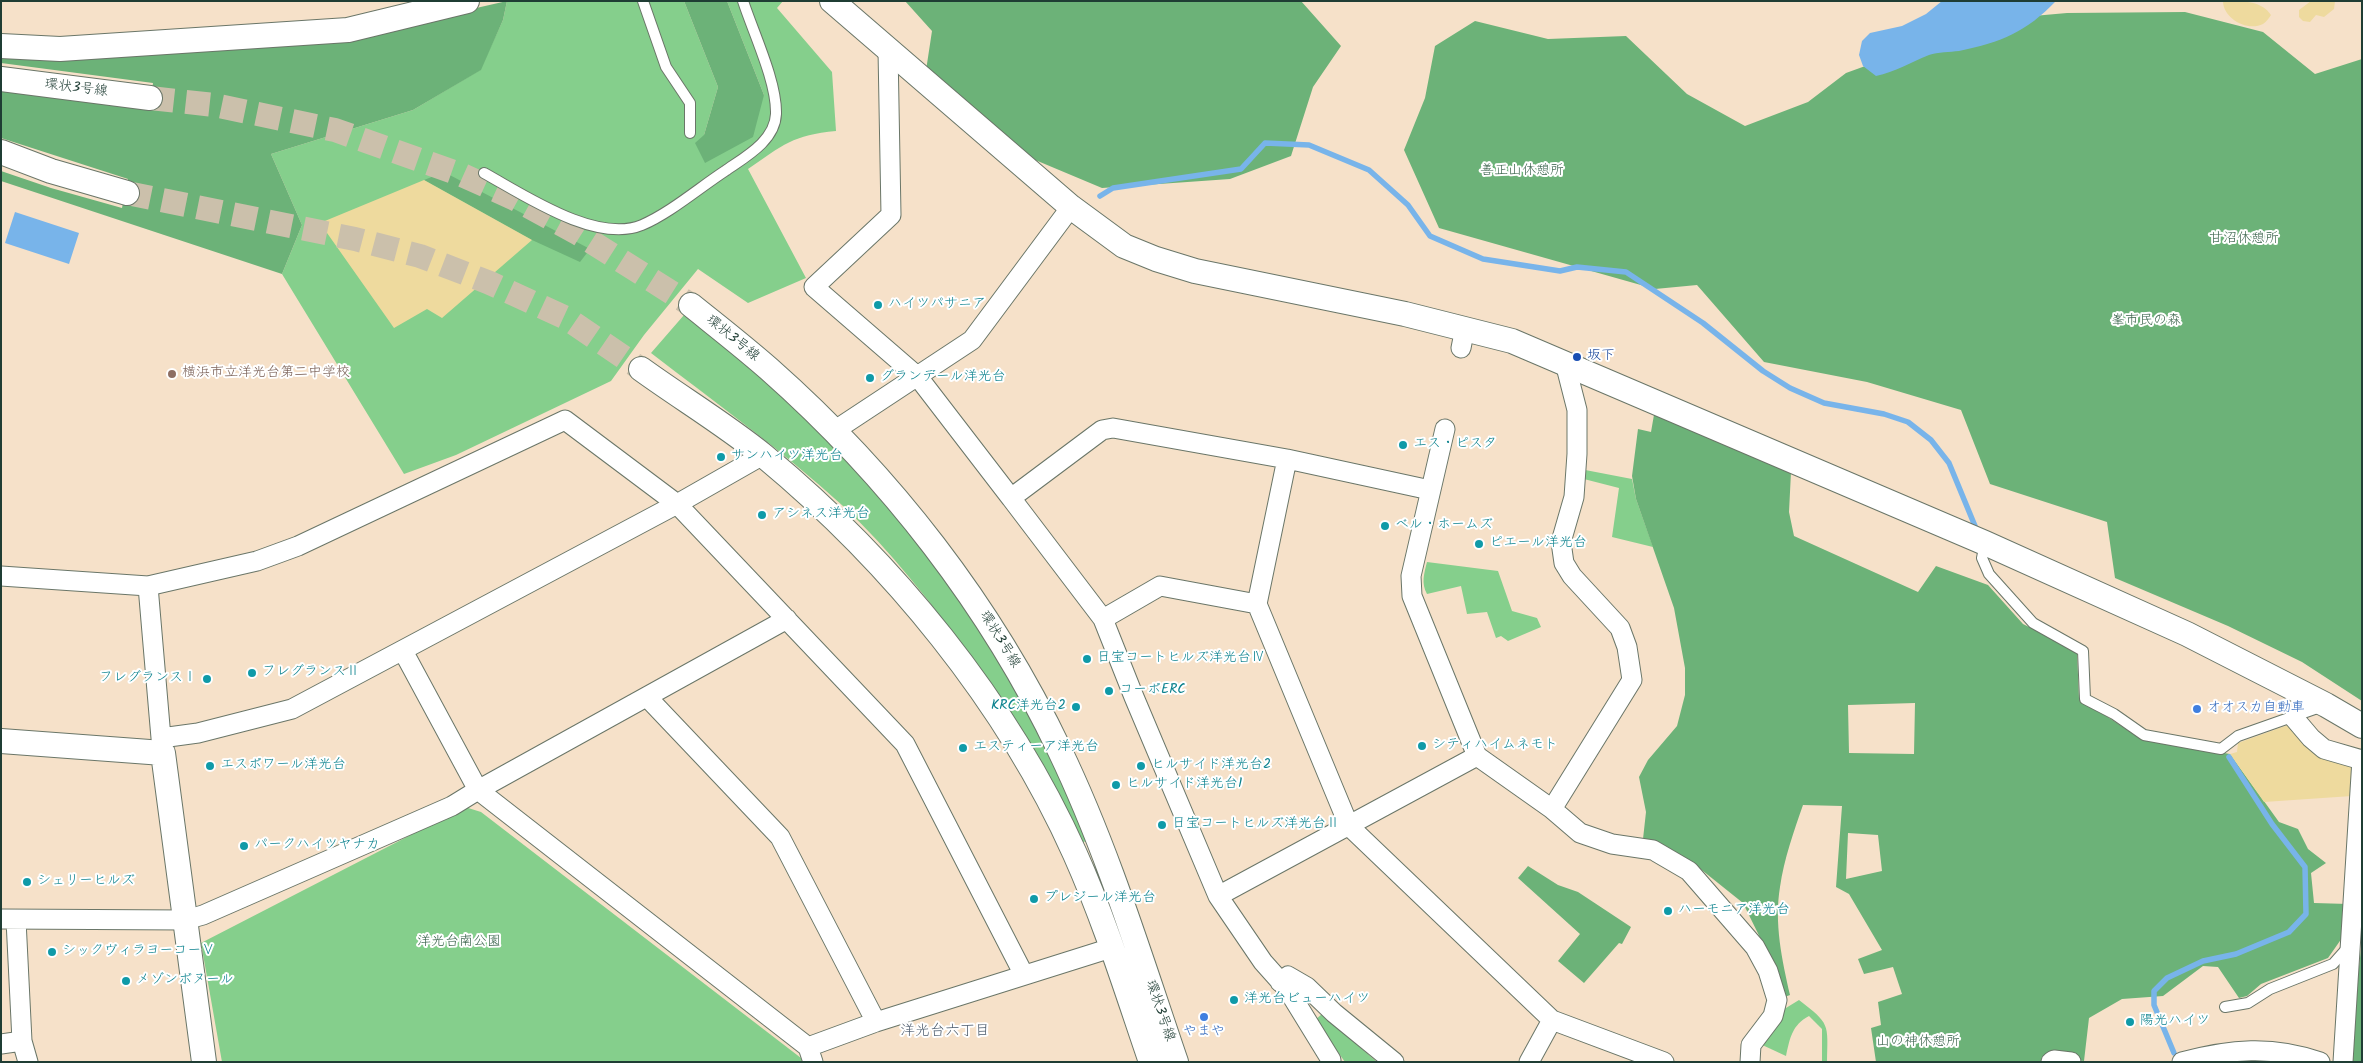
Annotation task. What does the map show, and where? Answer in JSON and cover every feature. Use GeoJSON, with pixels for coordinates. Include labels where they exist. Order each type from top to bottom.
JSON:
{"type":"FeatureCollection","features":[{"type":"Feature","properties":{"kind":"street"},"geometry":{"type":"LineString","coordinates":[[1,46],[60,49],[348,30],[467,1]]}},
{"type":"Feature","properties":{"kind":"street"},"geometry":{"type":"LineString","coordinates":[[832,1],[1071,207],[1124,246],[1156,259],[1195,271],[1405,314],[1463,338],[1512,341],[1985,543],[2186,634],[2298,693],[2326,705],[2362,726]]}},
{"type":"Feature","properties":{"kind":"street"},"geometry":{"type":"LineString","coordinates":[[888,50],[891,215],[814,287],[918,377],[1103,619],[1218,896],[1263,962],[1280,982],[1329,1061]]}},
{"type":"Feature","properties":{"kind":"street","name":"環状3号線"},"geometry":{"type":"LineString","coordinates":[[1,79],[150,98]]}},
{"type":"Feature","properties":{"kind":"street"},"geometry":{"type":"LineString","coordinates":[[1,152],[51,171],[127,193]]}},
{"type":"Feature","properties":{"kind":"street"},"geometry":{"type":"LineString","coordinates":[[834,431],[972,340],[1071,207]]}},
{"type":"Feature","properties":{"kind":"street","name":"環状3号線"},"geometry":{"type":"LineString","coordinates":[[691,305],[769,369],[834,431],[879,478],[940,553],[986,618],[1026,683],[1088,811],[1176,1062]]}},
{"type":"Feature","properties":{"kind":"street"},"geometry":{"type":"LineString","coordinates":[[1552,809],[1632,680],[1628,646],[1620,628],[1572,576],[1564,562],[1562,542],[1574,496],[1578,410],[1565,364]]}},
{"type":"Feature","properties":{"kind":"street","name":"環状3号線"},"geometry":{"type":"LineString","coordinates":[[641,369],[763,455],[864,547],[922,612],[970,676],[1027,761],[1075,854],[1111,948],[1151,1062]]}},
{"type":"Feature","properties":{"kind":"street"},"geometry":{"type":"LineString","coordinates":[[1,576],[148,586],[256,560],[298,546],[565,420],[677,504],[905,744],[1024,975]]}},
{"type":"Feature","properties":{"kind":"street"},"geometry":{"type":"LineString","coordinates":[[1011,498],[1102,430],[1113,428],[1286,460],[1430,490]]}},
{"type":"Feature","properties":{"kind":"street"},"geometry":{"type":"LineString","coordinates":[[1445,429],[1411,576],[1412,596],[1477,756],[1552,809],[1580,833],[1612,844],[1653,850],[1689,871],[1755,947],[1768,971],[1777,1000],[1773,1016],[1751,1045],[1750,1062]]}},
{"type":"Feature","properties":{"kind":"street"},"geometry":{"type":"LineString","coordinates":[[1,741],[162,746],[198,733],[292,709],[677,504],[763,455]]}},
{"type":"Feature","properties":{"kind":"street"},"geometry":{"type":"LineString","coordinates":[[1286,460],[1257,604],[1348,826],[1552,1020],[1664,1062]]}},
{"type":"Feature","properties":{"kind":"street"},"geometry":{"type":"LineString","coordinates":[[148,586],[162,746],[204,1062]]}},
{"type":"Feature","properties":{"kind":"street"},"geometry":{"type":"LineString","coordinates":[[1103,619],[1160,586],[1257,604]]}},
{"type":"Feature","properties":{"kind":"street"},"geometry":{"type":"LineString","coordinates":[[28,1062],[22,1041],[9,919],[185,920],[203,915],[452,806],[787,619]]}},
{"type":"Feature","properties":{"kind":"street"},"geometry":{"type":"LineString","coordinates":[[403,651],[478,790],[810,1054],[876,1022],[1111,948]]}},
{"type":"Feature","properties":{"kind":"street"},"geometry":{"type":"LineString","coordinates":[[647,697],[780,837],[876,1022]]}},
{"type":"Feature","properties":{"kind":"street"},"geometry":{"type":"LineString","coordinates":[[2294,718],[2311,738],[2324,749],[2362,760],[2358,895],[2351,944],[2344,1062]]}},
{"type":"Feature","properties":{"kind":"street"},"geometry":{"type":"LineString","coordinates":[[1218,896],[1477,756]]}},
{"type":"Feature","properties":{"kind":"street"},"geometry":{"type":"LineString","coordinates":[[1280,982],[1288,976],[1307,987],[1334,1013],[1394,1062]]}},
{"type":"Feature","properties":{"kind":"street"},"geometry":{"type":"LineString","coordinates":[[1529,1062],[1552,1020]]}},
{"type":"Feature","properties":{"kind":"street"},"geometry":{"type":"LineString","coordinates":[[1,1044],[22,1041]]}},
{"type":"Feature","properties":{"kind":"street"},"geometry":{"type":"LineString","coordinates":[[2182,1062],[2219,1052],[2260,1049],[2320,1062]]}},
{"type":"Feature","properties":{"kind":"street"},"geometry":{"type":"LineString","coordinates":[[2051,1062],[2071,1062]]}},
{"type":"Feature","properties":{"kind":"lane"},"geometry":{"type":"LineString","coordinates":[[643,1],[666,67],[690,103],[690,133]]}},
{"type":"Feature","properties":{"kind":"lane"},"geometry":{"type":"LineString","coordinates":[[484,173],[572,221],[599,227],[641,225],[745,157],[764,141],[772,130],[776,114],[773,88],[742,1]]}},
{"type":"Feature","properties":{"kind":"lane"},"geometry":{"type":"LineString","coordinates":[[1985,543],[1982,558],[1989,574],[2033,623],[2083,651],[2085,699],[2114,714],[2144,735],[2221,749],[2238,736],[2294,718],[2326,705]]}},
{"type":"Feature","properties":{"kind":"lane"},"geometry":{"type":"LineString","coordinates":[[2225,1007],[2248,1003],[2270,989],[2333,964],[2351,944]]}},
{"type":"Feature","properties":{"kind":"green space"},"geometry":{"type":"Polygon","coordinates":[[[507,1],[684,1],[718,87],[704,135],[764,95],[727,1],[783,1],[777,8],[832,72],[836,131],[798,138],[748,169],[806,278],[748,303],[698,269],[644,335],[611,381],[456,455],[404,474],[282,274],[302,225],[271,154],[413,110],[480,70],[503,20],[507,1]]]}},
{"type":"Feature","properties":{"kind":"green space"},"geometry":{"type":"Polygon","coordinates":[[[507,1],[503,20],[481,70],[413,110],[271,154],[302,225],[282,274],[1,181],[1,171],[51,188],[122,208],[128,179],[1,138],[1,91],[149,110],[153,83],[1,63],[1,55],[340,39],[507,1]]]}},
{"type":"Feature","properties":{"kind":"green space"},"geometry":{"type":"Polygon","coordinates":[[[684,1],[727,1],[764,95],[753,137],[705,163],[695,143],[704,135],[718,87],[684,1]]]}},
{"type":"Feature","properties":{"kind":"green space"},"geometry":{"type":"Polygon","coordinates":[[[905,1],[1301,1],[1341,46],[1313,87],[1291,156],[1230,179],[1102,188],[1009,149],[925,77],[932,31],[905,1]]]}},
{"type":"Feature","properties":{"kind":"green space","name":"峯市民の森"},"geometry":{"type":"Polygon","coordinates":[[[2185,12],[2263,32],[2315,74],[2362,59],[2362,701],[2302,662],[2228,626],[2115,578],[2107,522],[1990,484],[1961,410],[1867,382],[1764,362],[1697,285],[1655,289],[1439,228],[1404,150],[1425,98],[1435,46],[1475,21],[1548,39],[1626,36],[1687,94],[1745,126],[1808,102],[1846,73],[1926,44],[1977,21],[2067,13],[2185,12]]]}},
{"type":"Feature","properties":{"kind":"green space"},"geometry":{"type":"Polygon","coordinates":[[[444,172],[590,249],[580,262],[532,240],[424,180],[444,172]]]}},
{"type":"Feature","properties":{"kind":"green space"},"geometry":{"type":"Polygon","coordinates":[[[684,315],[783,393],[851,463],[907,528],[970,612],[1019,685],[1087,840],[1081,844],[1045,771],[1002,701],[941,617],[878,541],[843,506],[797,466],[651,353],[684,315]]]}},
{"type":"Feature","properties":{"kind":"green space","name":"山の神休憩所"},"geometry":{"type":"Polygon","coordinates":[[[1655,409],[1791,472],[1789,512],[1794,536],[1918,592],[1936,566],[1988,585],[2023,624],[2077,651],[2079,698],[2141,739],[2230,754],[2279,822],[2298,829],[2308,849],[2326,863],[2311,873],[2314,903],[2348,904],[2342,938],[2328,958],[2261,984],[2247,996],[2239,998],[2218,967],[2203,966],[2163,996],[2122,999],[2089,1018],[2084,1061],[2052,1057],[2044,1062],[1876,1062],[1871,1028],[1881,1025],[1878,1002],[1902,994],[1893,967],[1864,974],[1858,959],[1882,950],[1849,894],[1836,887],[1842,806],[1803,805],[1787,856],[1778,901],[1778,928],[1790,995],[1782,998],[1777,972],[1743,903],[1693,863],[1643,839],[1646,812],[1639,777],[1648,760],[1677,726],[1685,695],[1685,668],[1674,608],[1636,499],[1632,476],[1638,429],[1651,432],[1655,409]],[[1915,703],[1848,705],[1849,753],[1914,754],[1915,703]],[[1848,833],[1846,879],[1882,871],[1878,835],[1848,833]]]}},
{"type":"Feature","properties":{"kind":"green space"},"geometry":{"type":"Polygon","coordinates":[[[1580,469],[1632,479],[1636,499],[1653,547],[1612,537],[1619,488],[1580,478],[1580,469]]]}},
{"type":"Feature","properties":{"kind":"green space"},"geometry":{"type":"Polygon","coordinates":[[[1427,562],[1498,571],[1512,611],[1537,618],[1541,627],[1508,641],[1501,636],[1496,638],[1487,612],[1467,614],[1461,586],[1427,594],[1424,574],[1427,562]]]}},
{"type":"Feature","properties":{"kind":"green space","name":"洋光台南公園"},"geometry":{"type":"Polygon","coordinates":[[[465,807],[481,812],[801,1058],[802,1062],[222,1062],[201,943],[465,807]]]}},
{"type":"Feature","properties":{"kind":"green space"},"geometry":{"type":"Polygon","coordinates":[[[1528,866],[1558,885],[1578,892],[1631,927],[1622,944],[1619,943],[1584,983],[1558,961],[1580,934],[1518,878],[1528,866]]]}},
{"type":"Feature","properties":{"kind":"green space"},"geometry":{"type":"Polygon","coordinates":[[[2362,939],[2362,1062],[2349,1062],[2362,939]]]}},
{"type":"Feature","properties":{"kind":"green space"},"geometry":{"type":"Polygon","coordinates":[[[1799,1000],[1817,1014],[1825,1025],[1827,1032],[1827,1062],[1822,1062],[1822,1029],[1809,1016],[1795,1028],[1786,1056],[1758,1043],[1781,1011],[1799,1000]]]}},
{"type":"Feature","properties":{"kind":"green space"},"geometry":{"type":"Polygon","coordinates":[[[1322,1014],[1377,1062],[1345,1062],[1315,1020],[1322,1014]]]}},
{"type":"Feature","properties":{"kind":"sand"},"geometry":{"type":"Polygon","coordinates":[[[2223,1],[2250,2],[2262,6],[2271,15],[2263,24],[2257,26],[2243,25],[2231,18],[2224,7],[2223,1]]]}},
{"type":"Feature","properties":{"kind":"sand"},"geometry":{"type":"Polygon","coordinates":[[[2311,1],[2335,1],[2334,9],[2324,17],[2316,15],[2310,22],[2303,21],[2299,17],[2299,10],[2311,1]]]}},
{"type":"Feature","properties":{"kind":"sand"},"geometry":{"type":"Polygon","coordinates":[[[424,180],[532,240],[442,318],[427,309],[394,328],[320,223],[424,180]]]}},
{"type":"Feature","properties":{"kind":"sand"},"geometry":{"type":"Polygon","coordinates":[[[2288,725],[2315,754],[2353,766],[2352,796],[2264,802],[2230,754],[2237,752],[2238,743],[2288,725]]]}},
{"type":"Feature","properties":{"kind":"water"},"geometry":{"type":"Polygon","coordinates":[[[1942,1],[2056,1],[2034,21],[2023,28],[1988,44],[1959,51],[1929,55],[1876,76],[1863,66],[1859,55],[1862,41],[1870,33],[1902,26],[1926,14],[1942,1]]]}},
{"type":"Feature","properties":{"kind":"water"},"geometry":{"type":"Polygon","coordinates":[[[15,212],[79,233],[69,264],[5,243],[15,212]]]}},
{"type":"Feature","properties":{"kind":"waterway"},"geometry":{"type":"LineString","coordinates":[[1100,196],[1113,188],[1241,169],[1265,143],[1309,145],[1369,170],[1408,205],[1430,236],[1483,259],[1560,271],[1577,267],[1626,272],[1703,323],[1763,371],[1790,388],[1824,403],[1884,414],[1908,422],[1931,440],[1949,463],[1975,526]]}},
{"type":"Feature","properties":{"kind":"waterway"},"geometry":{"type":"LineString","coordinates":[[2174,1053],[2154,1005],[2154,991],[2167,978],[2203,961],[2236,954],[2289,932],[2306,914],[2305,867],[2272,824],[2229,757]]}},
{"type":"Feature","properties":{"kind":"tunnel"},"geometry":{"type":"LineString","coordinates":[[150,98],[214,105],[335,130],[462,175],[513,198],[579,234],[691,305]]}},
{"type":"Feature","properties":{"kind":"tunnel"},"geometry":{"type":"LineString","coordinates":[[127,193],[355,239],[420,256],[490,283],[566,318],[641,369]]}},
{"type":"Feature","properties":{"kind":"place","name":"ハイツパサニア"},"geometry":{"type":"Point","coordinates":[878,305]}},
{"type":"Feature","properties":{"kind":"place","name":"坂下"},"geometry":{"type":"Point","coordinates":[1577,357]}},
{"type":"Feature","properties":{"kind":"place","name":"横浜市立洋光台第二中学校"},"geometry":{"type":"Point","coordinates":[172,374]}},
{"type":"Feature","properties":{"kind":"place","name":"グランデール洋光台"},"geometry":{"type":"Point","coordinates":[870,378]}},
{"type":"Feature","properties":{"kind":"place","name":"エス・ピスタ"},"geometry":{"type":"Point","coordinates":[1403,445]}},
{"type":"Feature","properties":{"kind":"place","name":"サンハイツ洋光台"},"geometry":{"type":"Point","coordinates":[721,457]}},
{"type":"Feature","properties":{"kind":"place","name":"アシネス洋光台"},"geometry":{"type":"Point","coordinates":[762,515]}},
{"type":"Feature","properties":{"kind":"place","name":"ベル・ホームズ"},"geometry":{"type":"Point","coordinates":[1385,526]}},
{"type":"Feature","properties":{"kind":"place","name":"ピエール洋光台"},"geometry":{"type":"Point","coordinates":[1479,544]}},
{"type":"Feature","properties":{"kind":"place","name":"日宝コートヒルズ洋光台Ⅳ"},"geometry":{"type":"Point","coordinates":[1087,659]}},
{"type":"Feature","properties":{"kind":"place","name":"フレグランスⅡ"},"geometry":{"type":"Point","coordinates":[252,673]}},
{"type":"Feature","properties":{"kind":"place","name":"フレグランスⅠ"},"geometry":{"type":"Point","coordinates":[207,679]}},
{"type":"Feature","properties":{"kind":"place","name":"コーポERC"},"geometry":{"type":"Point","coordinates":[1109,691]}},
{"type":"Feature","properties":{"kind":"place","name":"KRC洋光台2"},"geometry":{"type":"Point","coordinates":[1076,707]}},
{"type":"Feature","properties":{"kind":"place","name":"オオスカ自動車"},"geometry":{"type":"Point","coordinates":[2197,709]}},
{"type":"Feature","properties":{"kind":"place","name":"シティハイムネモト"},"geometry":{"type":"Point","coordinates":[1422,746]}},
{"type":"Feature","properties":{"kind":"place","name":"エスティーア洋光台"},"geometry":{"type":"Point","coordinates":[963,748]}},
{"type":"Feature","properties":{"kind":"place","name":"エスポワール洋光台"},"geometry":{"type":"Point","coordinates":[210,766]}},
{"type":"Feature","properties":{"kind":"place","name":"ヒルサイド洋光台2"},"geometry":{"type":"Point","coordinates":[1141,766]}},
{"type":"Feature","properties":{"kind":"place","name":"ヒルサイド洋光台1"},"geometry":{"type":"Point","coordinates":[1116,785]}},
{"type":"Feature","properties":{"kind":"place","name":"日宝コートヒルズ洋光台Ⅱ"},"geometry":{"type":"Point","coordinates":[1162,825]}},
{"type":"Feature","properties":{"kind":"place","name":"パークハイツヤナカ"},"geometry":{"type":"Point","coordinates":[244,846]}},
{"type":"Feature","properties":{"kind":"place","name":"シェリーヒルズ"},"geometry":{"type":"Point","coordinates":[27,882]}},
{"type":"Feature","properties":{"kind":"place","name":"プレジール洋光台"},"geometry":{"type":"Point","coordinates":[1034,899]}},
{"type":"Feature","properties":{"kind":"place","name":"ハーモニア洋光台"},"geometry":{"type":"Point","coordinates":[1668,911]}},
{"type":"Feature","properties":{"kind":"place","name":"シックヴィラヨーコーⅤ"},"geometry":{"type":"Point","coordinates":[52,952]}},
{"type":"Feature","properties":{"kind":"place","name":"メゾンボヌール"},"geometry":{"type":"Point","coordinates":[126,981]}},
{"type":"Feature","properties":{"kind":"place","name":"洋光台ビューハイツ"},"geometry":{"type":"Point","coordinates":[1234,1000]}},
{"type":"Feature","properties":{"kind":"place","name":"やまや"},"geometry":{"type":"Point","coordinates":[1204,1017]}},
{"type":"Feature","properties":{"kind":"place","name":"陽光ハイツ"},"geometry":{"type":"Point","coordinates":[2130,1022]}},
{"type":"Feature","properties":{"kind":"district","name":"洋光台六丁目"},"geometry":{"type":"Point","coordinates":[945,1032]}},
{"type":"Feature","properties":{"kind":"park label","name":"善正山休憩所"},"geometry":{"type":"Point","coordinates":[1522,172]}},
{"type":"Feature","properties":{"kind":"park label","name":"甘沼休憩所"},"geometry":{"type":"Point","coordinates":[2244,240]}}]}
